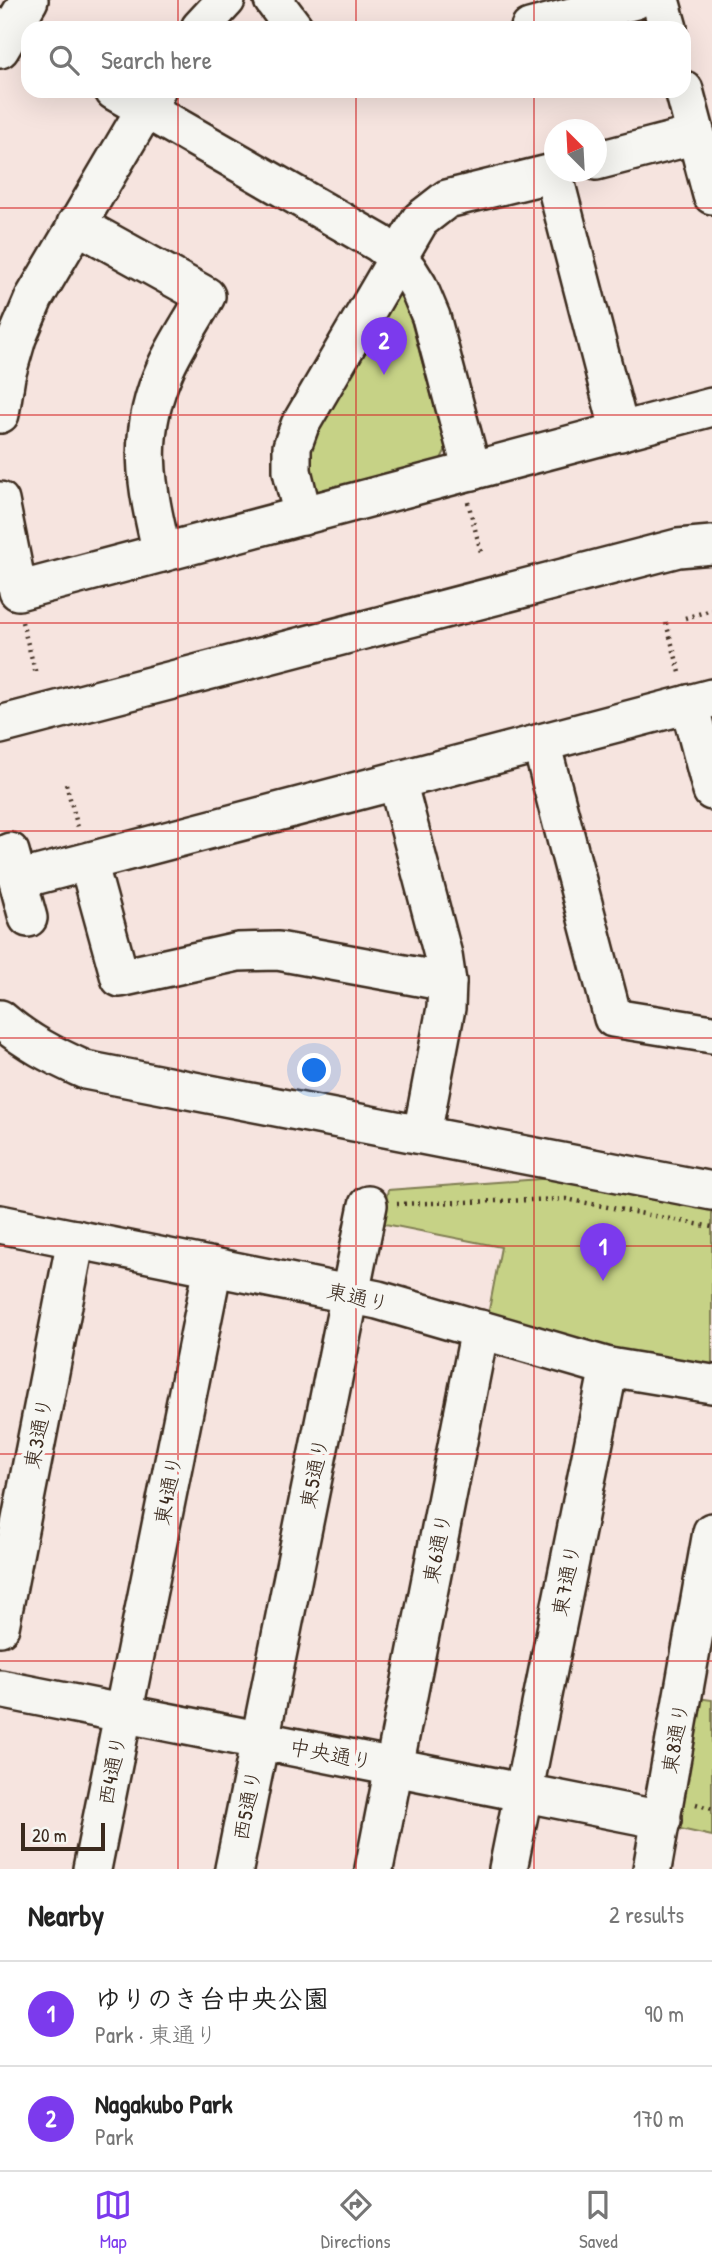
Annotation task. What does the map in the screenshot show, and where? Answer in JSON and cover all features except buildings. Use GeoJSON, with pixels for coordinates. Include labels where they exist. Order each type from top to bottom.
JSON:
{"type":"FeatureCollection","features":[{"type":"Feature","properties":{"kind":"street"},"geometry":{"type":"LineString","coordinates":[[13,40],[29,0]]}},
{"type":"Feature","properties":{"kind":"street"},"geometry":{"type":"LineString","coordinates":[[206,21],[226,0]]}},
{"type":"Feature","properties":{"kind":"street"},"geometry":{"type":"LineString","coordinates":[[273,0],[289,21]]}},
{"type":"Feature","properties":{"kind":"street"},"geometry":{"type":"LineString","coordinates":[[556,21],[635,0]]}},
{"type":"Feature","properties":{"kind":"street"},"geometry":{"type":"LineString","coordinates":[[660,0],[666,21]]}},
{"type":"Feature","properties":{"kind":"street"},"geometry":{"type":"LineString","coordinates":[[0,414],[6,376],[17,338],[34,298],[76,224],[138,98]]}},
{"type":"Feature","properties":{"kind":"street"},"geometry":{"type":"LineString","coordinates":[[140,98],[379,243],[398,258],[418,286],[431,317],[466,473]]}},
{"type":"Feature","properties":{"kind":"street"},"geometry":{"type":"LineString","coordinates":[[686,98],[712,195]]}},
{"type":"Feature","properties":{"kind":"street"},"geometry":{"type":"LineString","coordinates":[[607,158],[696,135]]}},
{"type":"Feature","properties":{"kind":"street"},"geometry":{"type":"LineString","coordinates":[[303,516],[292,471],[292,447],[300,425],[420,220],[447,199],[544,175]]}},
{"type":"Feature","properties":{"kind":"street"},"geometry":{"type":"LineString","coordinates":[[558,182],[620,432]]}},
{"type":"Feature","properties":{"kind":"street"},"geometry":{"type":"LineString","coordinates":[[76,224],[206,296],[166,365],[155,393],[146,431],[148,495],[162,553]]}},
{"type":"Feature","properties":{"kind":"street"},"geometry":{"type":"LineString","coordinates":[[0,501],[18,591],[712,407]]}},
{"type":"Feature","properties":{"kind":"street"},"geometry":{"type":"LineString","coordinates":[[0,725],[678,548],[712,545]]}},
{"type":"Feature","properties":{"kind":"street"},"geometry":{"type":"LineString","coordinates":[[28,918],[14,866],[88,862],[700,701],[712,791]]}},
{"type":"Feature","properties":{"kind":"street"},"geometry":{"type":"LineString","coordinates":[[541,743],[613,1017],[712,1034]]}},
{"type":"Feature","properties":{"kind":"street"},"geometry":{"type":"LineString","coordinates":[[397,781],[443,955],[447,982],[446,1008],[422,1135]]}},
{"type":"Feature","properties":{"kind":"street"},"geometry":{"type":"LineString","coordinates":[[88,862],[120,978],[238,952],[278,951],[447,982]]}},
{"type":"Feature","properties":{"kind":"street"},"geometry":{"type":"LineString","coordinates":[[0,1019],[42,1050],[85,1070],[712,1191]]}},
{"type":"Feature","properties":{"kind":"street","name":"東5通り"},"geometry":{"type":"LineString","coordinates":[[260,1740],[368,1205]]}},
{"type":"Feature","properties":{"kind":"street","name":"東通り"},"geometry":{"type":"LineString","coordinates":[[0,1224],[378,1300],[609,1367],[712,1384]]}},
{"type":"Feature","properties":{"kind":"street","name":"東3通り"},"geometry":{"type":"LineString","coordinates":[[0,1627],[76,1240]]}},
{"type":"Feature","properties":{"kind":"street","name":"東4通り"},"geometry":{"type":"LineString","coordinates":[[124,1713],[213,1267]]}},
{"type":"Feature","properties":{"kind":"street","name":"東6通り"},"geometry":{"type":"LineString","coordinates":[[374,1869],[480,1329]]}},
{"type":"Feature","properties":{"kind":"street","name":"東7通り"},"geometry":{"type":"LineString","coordinates":[[508,1869],[609,1367]]}},
{"type":"Feature","properties":{"kind":"street","name":"東8通り"},"geometry":{"type":"LineString","coordinates":[[652,1869],[712,1532]]}},
{"type":"Feature","properties":{"kind":"street","name":"中央通り"},"geometry":{"type":"LineString","coordinates":[[0,1689],[662,1820]]}},
{"type":"Feature","properties":{"kind":"street","name":"西4通り"},"geometry":{"type":"LineString","coordinates":[[92,1869],[124,1713]]}},
{"type":"Feature","properties":{"kind":"street","name":"西5通り"},"geometry":{"type":"LineString","coordinates":[[234,1869],[260,1740]]}},
{"type":"Feature","properties":{"kind":"path"},"geometry":{"type":"LineString","coordinates":[[466,473],[482,556]]}},
{"type":"Feature","properties":{"kind":"path"},"geometry":{"type":"LineString","coordinates":[[685,618],[712,611]]}},
{"type":"Feature","properties":{"kind":"path"},"geometry":{"type":"LineString","coordinates":[[666,622],[700,701]]}},
{"type":"Feature","properties":{"kind":"path"},"geometry":{"type":"LineString","coordinates":[[30,652],[36,674]]}},
{"type":"Feature","properties":{"kind":"path"},"geometry":{"type":"LineString","coordinates":[[66,784],[88,862]]}},
{"type":"Feature","properties":{"kind":"path"},"geometry":{"type":"LineString","coordinates":[[368,1205],[566,1199],[712,1227]]}},
{"type":"Feature","properties":{"kind":"green space"},"geometry":{"type":"Polygon","coordinates":[[[390,293],[401,296],[411,321],[446,449],[438,465],[318,495],[309,490],[303,458],[390,293]]]}},
{"type":"Feature","properties":{"kind":"green space"},"geometry":{"type":"Polygon","coordinates":[[[554,1178],[712,1209],[712,1370],[623,1355],[488,1315],[501,1247],[380,1223],[388,1190],[554,1178]]]}},
{"type":"Feature","properties":{"kind":"green space"},"geometry":{"type":"Polygon","coordinates":[[[691,1697],[712,1700],[712,1836],[667,1826],[691,1697]]]}},
{"type":"Feature","properties":{"kind":"place","name":"Nagakubo Park"},"geometry":{"type":"Point","coordinates":[384,375]}},
{"type":"Feature","properties":{"kind":"place","name":"ゆりのき台中央公園"},"geometry":{"type":"Point","coordinates":[603,1281]}}]}
